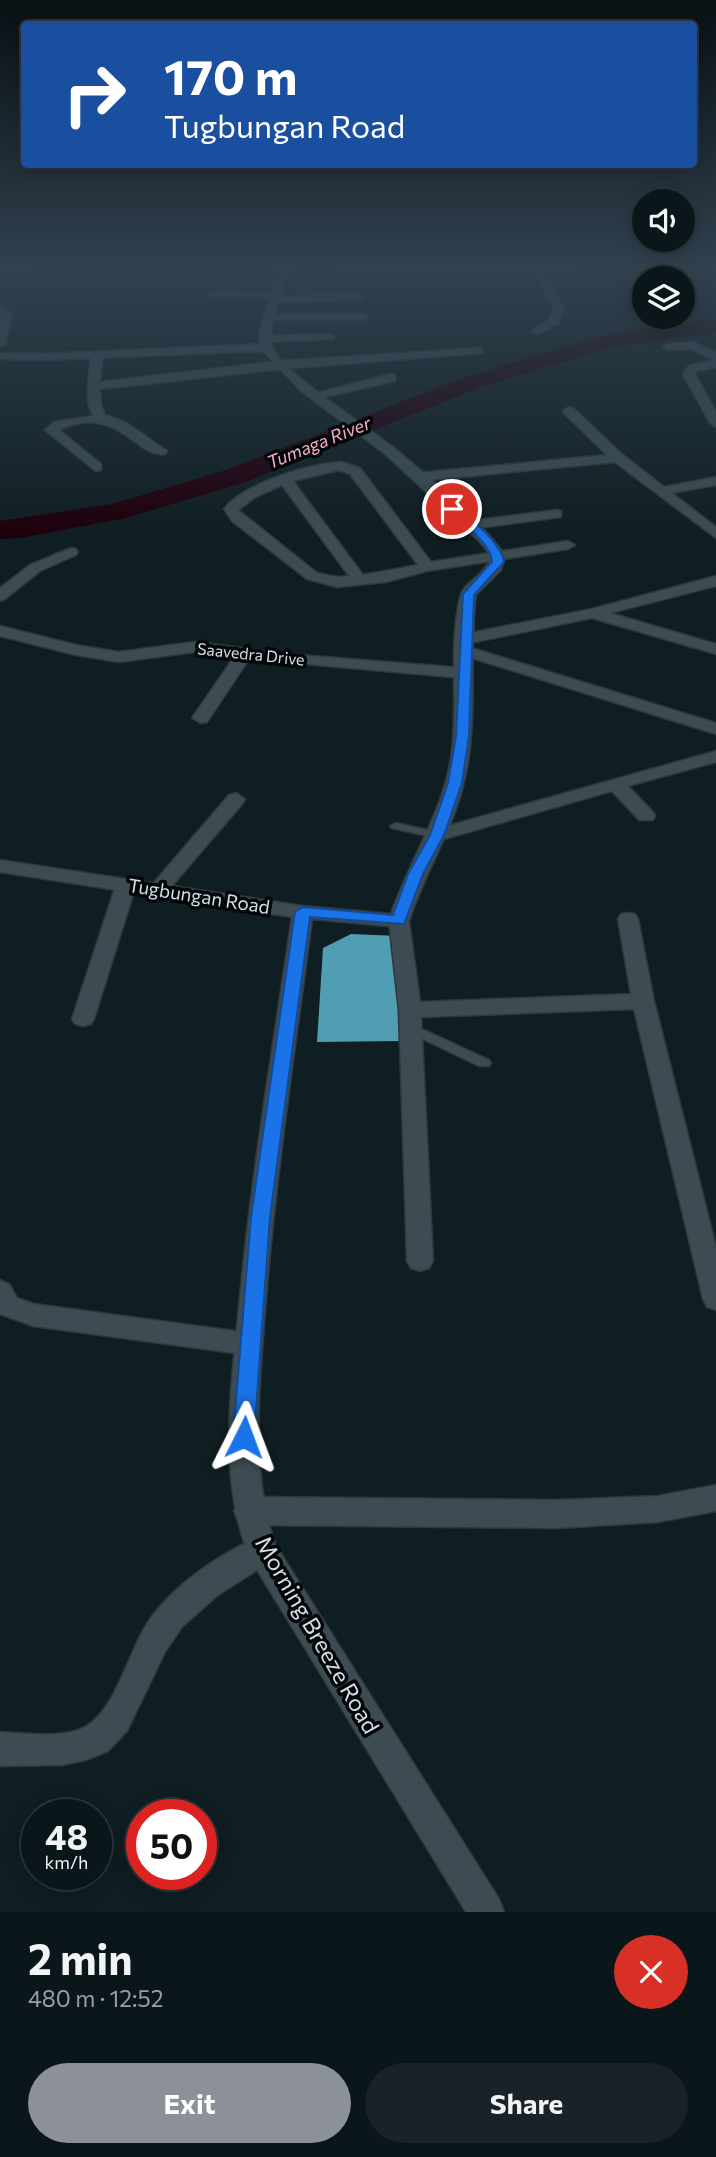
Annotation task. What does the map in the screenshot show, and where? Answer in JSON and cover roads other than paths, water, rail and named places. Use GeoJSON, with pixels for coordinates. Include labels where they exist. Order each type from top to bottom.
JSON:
{"type":"FeatureCollection","features":[{"type":"Feature","properties":{"kind":"street"},"geometry":{"type":"LineString","coordinates":[[97,357],[95,409],[101,418]]}},
{"type":"Feature","properties":{"kind":"street"},"geometry":{"type":"LineString","coordinates":[[275,357],[315,395],[371,435],[470,525],[498,555]]}},
{"type":"Feature","properties":{"kind":"street"},"geometry":{"type":"LineString","coordinates":[[95,386],[280,365],[390,357]]}},
{"type":"Feature","properties":{"kind":"street"},"geometry":{"type":"LineString","coordinates":[[716,363],[693,368],[689,374],[716,423]]}},
{"type":"Feature","properties":{"kind":"street"},"geometry":{"type":"LineString","coordinates":[[227,371],[238,386]]}},
{"type":"Feature","properties":{"kind":"street"},"geometry":{"type":"LineString","coordinates":[[315,395],[391,378]]}},
{"type":"Feature","properties":{"kind":"street"},"geometry":{"type":"LineString","coordinates":[[569,411],[618,458],[716,534]]}},
{"type":"Feature","properties":{"kind":"street"},"geometry":{"type":"LineString","coordinates":[[96,467],[51,430],[58,425],[101,418],[127,429],[160,451]]}},
{"type":"Feature","properties":{"kind":"street"},"geometry":{"type":"LineString","coordinates":[[418,477],[618,458]]}},
{"type":"Feature","properties":{"kind":"street"},"geometry":{"type":"LineString","coordinates":[[427,567],[355,471],[349,467],[329,467],[286,481],[237,501],[230,509],[231,513],[312,576],[337,582],[401,575],[427,567],[568,545]]}},
{"type":"Feature","properties":{"kind":"street"},"geometry":{"type":"LineString","coordinates":[[286,481],[359,580]]}},
{"type":"Feature","properties":{"kind":"street"},"geometry":{"type":"LineString","coordinates":[[663,491],[716,481]]}},
{"type":"Feature","properties":{"kind":"street"},"geometry":{"type":"LineString","coordinates":[[693,516],[716,511]]}},
{"type":"Feature","properties":{"kind":"street"},"geometry":{"type":"LineString","coordinates":[[470,525],[556,514]]}},
{"type":"Feature","properties":{"kind":"street"},"geometry":{"type":"LineString","coordinates":[[0,596],[35,568],[71,552]]}},
{"type":"Feature","properties":{"kind":"street"},"geometry":{"type":"LineString","coordinates":[[420,1261],[410,1018],[399,921],[416,874],[437,835],[455,783],[460,758],[468,594],[496,567],[498,555]]}},
{"type":"Feature","properties":{"kind":"street"},"geometry":{"type":"LineString","coordinates":[[465,645],[716,581]]}},
{"type":"Feature","properties":{"kind":"street"},"geometry":{"type":"LineString","coordinates":[[593,613],[716,649]]}},
{"type":"Feature","properties":{"kind":"street","name":"Saavedra Drive"},"geometry":{"type":"LineString","coordinates":[[0,631],[110,657],[132,657],[181,647],[463,673]]}},
{"type":"Feature","properties":{"kind":"street"},"geometry":{"type":"LineString","coordinates":[[465,645],[716,729]]}},
{"type":"Feature","properties":{"kind":"street"},"geometry":{"type":"LineString","coordinates":[[201,718],[244,654]]}},
{"type":"Feature","properties":{"kind":"street"},"geometry":{"type":"LineString","coordinates":[[437,835],[716,755]]}},
{"type":"Feature","properties":{"kind":"street"},"geometry":{"type":"LineString","coordinates":[[616,784],[646,816]]}},
{"type":"Feature","properties":{"kind":"street"},"geometry":{"type":"LineString","coordinates":[[158,890],[236,799]]}},
{"type":"Feature","properties":{"kind":"street","name":"Tugbungan Road"},"geometry":{"type":"LineString","coordinates":[[0,866],[303,912],[399,921]]}},
{"type":"Feature","properties":{"kind":"street"},"geometry":{"type":"LineString","coordinates":[[83,1019],[126,885]]}},
{"type":"Feature","properties":{"kind":"street","name":"Morning Breeze Road"},"geometry":{"type":"LineString","coordinates":[[303,912],[260,1217],[244,1437],[249,1511],[262,1550],[486,1912]]}},
{"type":"Feature","properties":{"kind":"street"},"geometry":{"type":"LineString","coordinates":[[628,919],[643,1001],[716,1299]]}},
{"type":"Feature","properties":{"kind":"street"},"geometry":{"type":"LineString","coordinates":[[410,1018],[643,1001]]}},
{"type":"Feature","properties":{"kind":"street"},"geometry":{"type":"LineString","coordinates":[[0,1291],[8,1306],[33,1315],[249,1344]]}},
{"type":"Feature","properties":{"kind":"street"},"geometry":{"type":"LineString","coordinates":[[249,1511],[558,1514],[658,1508],[716,1498]]}},
{"type":"Feature","properties":{"kind":"street"},"geometry":{"type":"LineString","coordinates":[[0,1749],[70,1747],[100,1737],[123,1706],[161,1629],[211,1582],[262,1550]]}},
{"type":"Feature","properties":{"kind":"lane"},"geometry":{"type":"LineString","coordinates":[[396,826],[437,835]]}},
{"type":"Feature","properties":{"kind":"lane"},"geometry":{"type":"LineString","coordinates":[[410,1018],[484,1063]]}},
{"type":"Feature","properties":{"kind":"waterway","name":"Tumaga River"},"geometry":{"type":"LineString","coordinates":[[0,530],[116,512],[236,476],[473,382],[555,357]]}}]}
